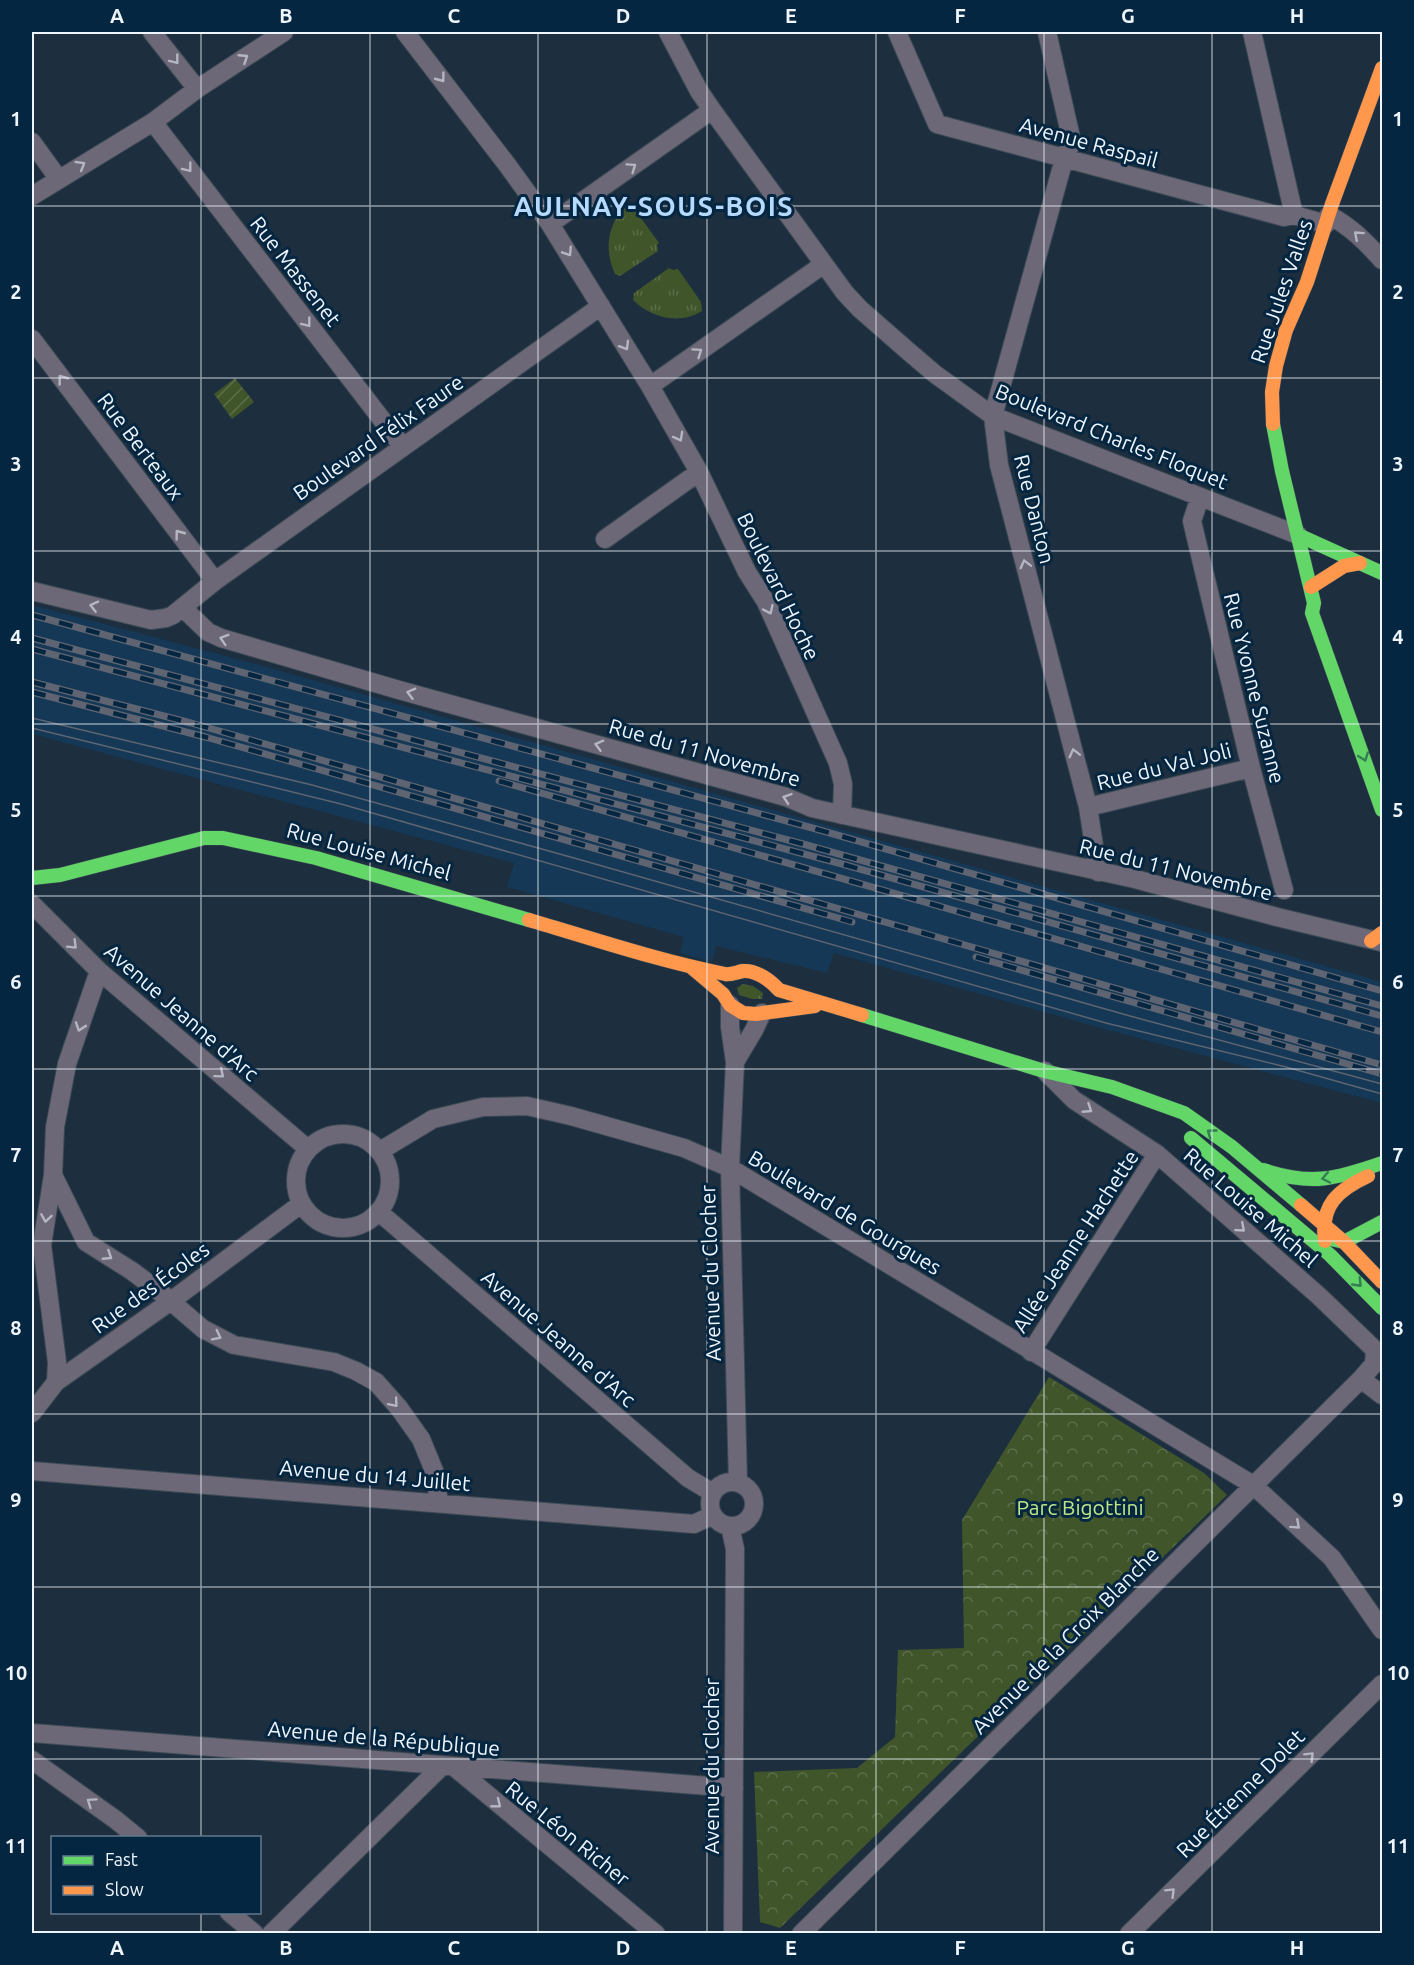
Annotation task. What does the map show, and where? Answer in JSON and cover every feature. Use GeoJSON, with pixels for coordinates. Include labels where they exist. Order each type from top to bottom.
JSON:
{"type":"FeatureCollection","features":[{"type":"Feature","properties":{"kind":"street"},"geometry":{"type":"LineString","coordinates":[[152,32],[197,89]]}},
{"type":"Feature","properties":{"kind":"street"},"geometry":{"type":"LineString","coordinates":[[32,196],[153,122],[197,89],[284,32]]}},
{"type":"Feature","properties":{"kind":"street","name":"Boulevard Hoche"},"geometry":{"type":"LineString","coordinates":[[405,32],[550,224],[650,386],[699,472],[747,572],[766,602],[838,763],[843,784],[842,815]]}},
{"type":"Feature","properties":{"kind":"street","name":"Boulevard Charles Floquet"},"geometry":{"type":"LineString","coordinates":[[668,32],[699,91],[845,292],[860,309],[935,374],[993,416],[1298,535],[1383,573]]}},
{"type":"Feature","properties":{"kind":"street","name":"Avenue Raspail"},"geometry":{"type":"LineString","coordinates":[[897,32],[937,124],[1284,217],[1294,215],[1348,225],[1383,260]]}},
{"type":"Feature","properties":{"kind":"street","name":"Rue Danton"},"geometry":{"type":"LineString","coordinates":[[1047,32],[1072,142],[1064,159],[993,416],[999,465],[1088,807],[1098,872]]}},
{"type":"Feature","properties":{"kind":"street"},"geometry":{"type":"LineString","coordinates":[[1252,32],[1294,215]]}},
{"type":"Feature","properties":{"kind":"street","name":"Rue Jules Valles"},"geometry":{"type":"LineString","coordinates":[[1383,68],[1307,282],[1286,330],[1276,366],[1272,392],[1272,418],[1282,471],[1311,587],[1314,603],[1312,612],[1383,810]]}},
{"type":"Feature","properties":{"kind":"street"},"geometry":{"type":"LineString","coordinates":[[550,224],[712,110]]}},
{"type":"Feature","properties":{"kind":"street","name":"Rue Massenet"},"geometry":{"type":"LineString","coordinates":[[153,122],[403,447]]}},
{"type":"Feature","properties":{"kind":"street"},"geometry":{"type":"LineString","coordinates":[[32,142],[58,178]]}},
{"type":"Feature","properties":{"kind":"street"},"geometry":{"type":"LineString","coordinates":[[650,386],[824,264]]}},
{"type":"Feature","properties":{"kind":"street","name":"Boulevard Félix Faure"},"geometry":{"type":"LineString","coordinates":[[183,608],[215,581],[601,306]]}},
{"type":"Feature","properties":{"kind":"street","name":"Rue Berteaux"},"geometry":{"type":"LineString","coordinates":[[32,339],[215,581]]}},
{"type":"Feature","properties":{"kind":"street"},"geometry":{"type":"LineString","coordinates":[[605,539],[699,472]]}},
{"type":"Feature","properties":{"kind":"street","name":"Rue Yvonne Suzanne"},"geometry":{"type":"LineString","coordinates":[[1200,497],[1192,521],[1251,768],[1284,890]]}},
{"type":"Feature","properties":{"kind":"street"},"geometry":{"type":"LineString","coordinates":[[1311,587],[1344,566],[1360,564]]}},
{"type":"Feature","properties":{"kind":"street"},"geometry":{"type":"LineString","coordinates":[[32,591],[151,620],[166,618],[183,608]]}},
{"type":"Feature","properties":{"kind":"street","name":"Rue Jules Valles"},"geometry":{"type":"LineString","coordinates":[[1314,603],[1321,610],[1383,774]]}},
{"type":"Feature","properties":{"kind":"street","name":"Rue du 11 Novembre"},"geometry":{"type":"LineString","coordinates":[[183,608],[208,632],[221,638],[399,690],[786,797],[812,808],[1135,879],[1379,939]]}},
{"type":"Feature","properties":{"kind":"street","name":"Rue du Val Joli"},"geometry":{"type":"LineString","coordinates":[[1088,807],[1251,768]]}},
{"type":"Feature","properties":{"kind":"street","name":"Rue Louise Michel"},"geometry":{"type":"LineString","coordinates":[[32,878],[60,875],[204,838],[223,838],[316,858],[690,966],[730,975],[745,971],[756,973],[773,983],[778,990],[1049,1071],[1112,1087],[1184,1113],[1232,1147],[1324,1231]]}},
{"type":"Feature","properties":{"kind":"street","name":"Avenue Jeanne d'Arc"},"geometry":{"type":"LineString","coordinates":[[32,904],[99,971],[308,1149]]}},
{"type":"Feature","properties":{"kind":"street","name":"Rue Louise Michel"},"geometry":{"type":"LineString","coordinates":[[690,966],[726,999],[747,1014],[805,1006],[834,1007]]}},
{"type":"Feature","properties":{"kind":"street"},"geometry":{"type":"LineString","coordinates":[[56,1383],[57,1362],[42,1245],[53,1175],[55,1126],[67,1064],[99,971]]}},
{"type":"Feature","properties":{"kind":"street"},"geometry":{"type":"LineString","coordinates":[[726,999],[724,984],[730,975]]}},
{"type":"Feature","properties":{"kind":"street"},"geometry":{"type":"LineString","coordinates":[[767,1012],[777,1000],[778,990]]}},
{"type":"Feature","properties":{"kind":"street","name":"Avenue du Clocher"},"geometry":{"type":"LineString","coordinates":[[726,999],[735,1062],[730,1168],[738,1482]]}},
{"type":"Feature","properties":{"kind":"street","name":"Avenue du Clocher"},"geometry":{"type":"LineString","coordinates":[[735,1062],[767,1012]]}},
{"type":"Feature","properties":{"kind":"street","name":"Rue Louise Michel"},"geometry":{"type":"LineString","coordinates":[[1049,1071],[1171,1123],[1249,1185],[1330,1255],[1383,1308]]}},
{"type":"Feature","properties":{"kind":"street","name":"Rue Louise Michel"},"geometry":{"type":"LineString","coordinates":[[1049,1071],[1074,1100],[1157,1154],[1319,1296],[1375,1350],[1374,1364],[1361,1378]]}},
{"type":"Feature","properties":{"kind":"street","name":"Boulevard de Gourgues"},"geometry":{"type":"LineString","coordinates":[[380,1151],[433,1119],[483,1107],[527,1106],[684,1148],[730,1168],[1253,1485],[1332,1558],[1383,1630]]}},
{"type":"Feature","properties":{"kind":"street"},"geometry":{"type":"LineString","coordinates":[[336,1134],[352,1135],[368,1140],[380,1151],[387,1162],[390,1188],[387,1201],[379,1212],[361,1225],[338,1228],[323,1224],[311,1216],[296,1190],[296,1175],[300,1161],[308,1149],[321,1139],[336,1134]]}},
{"type":"Feature","properties":{"kind":"street","name":"Allée Jeanne Hachette"},"geometry":{"type":"LineString","coordinates":[[1031,1352],[1157,1154]]}},
{"type":"Feature","properties":{"kind":"street"},"geometry":{"type":"LineString","coordinates":[[1257,1169],[1286,1178],[1317,1180],[1383,1163]]}},
{"type":"Feature","properties":{"kind":"street"},"geometry":{"type":"LineString","coordinates":[[1330,1255],[1324,1231],[1328,1209],[1335,1196],[1357,1181],[1383,1170]]}},
{"type":"Feature","properties":{"kind":"street"},"geometry":{"type":"LineString","coordinates":[[53,1175],[86,1242],[132,1271],[171,1300],[203,1329],[234,1345],[334,1362],[376,1382],[399,1408],[421,1439],[435,1473],[439,1503]]}},
{"type":"Feature","properties":{"kind":"street","name":"Rue des Écoles"},"geometry":{"type":"LineString","coordinates":[[32,1413],[56,1383],[302,1204]]}},
{"type":"Feature","properties":{"kind":"street","name":"Avenue Jeanne d'Arc"},"geometry":{"type":"LineString","coordinates":[[379,1212],[688,1478],[713,1493]]}},
{"type":"Feature","properties":{"kind":"street"},"geometry":{"type":"LineString","coordinates":[[1301,1231],[1324,1231],[1344,1242],[1383,1222]]}},
{"type":"Feature","properties":{"kind":"street","name":"Rue Louise Michel"},"geometry":{"type":"LineString","coordinates":[[1344,1242],[1383,1282]]}},
{"type":"Feature","properties":{"kind":"street"},"geometry":{"type":"LineString","coordinates":[[1361,1378],[1383,1395]]}},
{"type":"Feature","properties":{"kind":"street","name":"Avenue de la Croix Blanche"},"geometry":{"type":"LineString","coordinates":[[801,1934],[1361,1378]]}},
{"type":"Feature","properties":{"kind":"street","name":"Avenue du 14 Juillet"},"geometry":{"type":"LineString","coordinates":[[32,1471],[694,1524],[712,1515]]}},
{"type":"Feature","properties":{"kind":"street"},"geometry":{"type":"LineString","coordinates":[[738,1482],[750,1491],[754,1505],[753,1512],[744,1523],[723,1525],[712,1515],[710,1504],[713,1493],[724,1484],[738,1482]]}},
{"type":"Feature","properties":{"kind":"street","name":"Avenue du Clocher"},"geometry":{"type":"LineString","coordinates":[[730,1526],[735,1549],[733,1934]]}},
{"type":"Feature","properties":{"kind":"street","name":"Rue Étienne Dolet"},"geometry":{"type":"LineString","coordinates":[[1129,1934],[1383,1684]]}},
{"type":"Feature","properties":{"kind":"street","name":"Avenue de la République"},"geometry":{"type":"LineString","coordinates":[[32,1733],[734,1788]]}},
{"type":"Feature","properties":{"kind":"street"},"geometry":{"type":"LineString","coordinates":[[32,1760],[136,1836]]}},
{"type":"Feature","properties":{"kind":"street"},"geometry":{"type":"LineString","coordinates":[[271,1934],[447,1766]]}},
{"type":"Feature","properties":{"kind":"street","name":"Rue Léon Richer"},"geometry":{"type":"LineString","coordinates":[[447,1766],[656,1934]]}},
{"type":"Feature","properties":{"kind":"street"},"geometry":{"type":"LineString","coordinates":[[231,1914],[255,1934]]}},
{"type":"Feature","properties":{"kind":"shaded area"},"geometry":{"type":"Polygon","coordinates":[[[32,605],[256,664],[1382,982],[1382,1103],[1112,1031],[834,953],[827,973],[716,946],[712,962],[680,953],[684,937],[507,887],[514,863],[32,734],[32,605]]]}},
{"type":"Feature","properties":{"kind":"green space"},"geometry":{"type":"Polygon","coordinates":[[[626,206],[633,207],[659,243],[658,251],[620,276],[615,274],[609,256],[609,238],[615,221],[626,206]]]}},
{"type":"Feature","properties":{"kind":"green space"},"geometry":{"type":"Polygon","coordinates":[[[669,268],[678,269],[701,302],[702,311],[684,318],[666,318],[648,311],[633,300],[634,293],[669,268]]]}},
{"type":"Feature","properties":{"kind":"green space"},"geometry":{"type":"Polygon","coordinates":[[[235,378],[254,402],[232,419],[214,394],[235,378]]]}},
{"type":"Feature","properties":{"kind":"green space"},"geometry":{"type":"Polygon","coordinates":[[[743,984],[753,986],[763,993],[762,999],[739,995],[737,988],[743,984]]]}},
{"type":"Feature","properties":{"kind":"green space","name":"Parc Bigottini"},"geometry":{"type":"Polygon","coordinates":[[[1049,1377],[1204,1473],[1227,1495],[780,1928],[760,1922],[754,1772],[857,1768],[895,1737],[898,1650],[964,1648],[962,1520],[1049,1377]]]}},
{"type":"Feature","properties":{"kind":"tram line"},"geometry":{"type":"LineString","coordinates":[[32,718],[312,785],[1130,1016],[1382,1084]]}},
{"type":"Feature","properties":{"kind":"tram line"},"geometry":{"type":"LineString","coordinates":[[32,728],[341,804],[1106,1023],[1286,1067],[1382,1094]]}},
{"type":"Feature","properties":{"kind":"railway"},"geometry":{"type":"LineString","coordinates":[[32,615],[816,829],[1382,991]]}},
{"type":"Feature","properties":{"kind":"railway"},"geometry":{"type":"LineString","coordinates":[[32,638],[803,844],[1382,1006]]}},
{"type":"Feature","properties":{"kind":"railway"},"geometry":{"type":"LineString","coordinates":[[32,649],[842,864],[1382,1016]]}},
{"type":"Feature","properties":{"kind":"railway"},"geometry":{"type":"LineString","coordinates":[[32,682],[297,753],[1382,1065]]}},
{"type":"Feature","properties":{"kind":"railway"},"geometry":{"type":"LineString","coordinates":[[32,692],[209,738],[852,922]]}},
{"type":"Feature","properties":{"kind":"railway"},"geometry":{"type":"LineString","coordinates":[[499,781],[1382,1032]]}},
{"type":"Feature","properties":{"kind":"railway"},"geometry":{"type":"LineString","coordinates":[[976,957],[1382,1074]]}},
{"type":"Feature","properties":{"kind":"traffic: fast"},"geometry":{"type":"LineString","coordinates":[[1273,424],[1314,603],[1312,613],[1382,810]]}},
{"type":"Feature","properties":{"kind":"traffic: fast"},"geometry":{"type":"LineString","coordinates":[[1298,535],[1382,573]]}},
{"type":"Feature","properties":{"kind":"traffic: fast"},"geometry":{"type":"LineString","coordinates":[[32,878],[60,875],[204,838],[223,838],[316,858],[529,920]]}},
{"type":"Feature","properties":{"kind":"traffic: fast"},"geometry":{"type":"LineString","coordinates":[[862,1015],[1044,1071],[1112,1087],[1184,1113],[1232,1147],[1301,1205]]}},
{"type":"Feature","properties":{"kind":"traffic: fast"},"geometry":{"type":"LineString","coordinates":[[1191,1138],[1330,1255],[1382,1308]]}},
{"type":"Feature","properties":{"kind":"traffic: fast"},"geometry":{"type":"LineString","coordinates":[[1263,1170],[1295,1178],[1310,1179],[1351,1173],[1382,1163]]}},
{"type":"Feature","properties":{"kind":"traffic: fast"},"geometry":{"type":"LineString","coordinates":[[1327,1238],[1344,1242],[1382,1222]]}},
{"type":"Feature","properties":{"kind":"traffic: slow"},"geometry":{"type":"LineString","coordinates":[[1273,424],[1272,392],[1276,366],[1286,330],[1307,282],[1332,204],[1382,68]]}},
{"type":"Feature","properties":{"kind":"traffic: slow"},"geometry":{"type":"LineString","coordinates":[[1311,587],[1344,566],[1360,563]]}},
{"type":"Feature","properties":{"kind":"traffic: slow"},"geometry":{"type":"LineString","coordinates":[[529,920],[700,969],[728,974],[753,972],[768,980],[779,990],[862,1015]]}},
{"type":"Feature","properties":{"kind":"traffic: slow"},"geometry":{"type":"LineString","coordinates":[[1371,941],[1382,933]]}},
{"type":"Feature","properties":{"kind":"traffic: slow"},"geometry":{"type":"LineString","coordinates":[[691,967],[723,994],[730,1005],[743,1013],[756,1014],[815,1006]]}},
{"type":"Feature","properties":{"kind":"traffic: slow"},"geometry":{"type":"LineString","coordinates":[[1325,1241],[1325,1218],[1333,1200],[1348,1187],[1368,1176]]}},
{"type":"Feature","properties":{"kind":"traffic: slow"},"geometry":{"type":"LineString","coordinates":[[1301,1205],[1344,1242],[1382,1282]]}},
{"type":"Feature","properties":{"kind":"district","name":"AULNAY-SOUS-BOIS"},"geometry":{"type":"Point","coordinates":[654,206]}}]}
